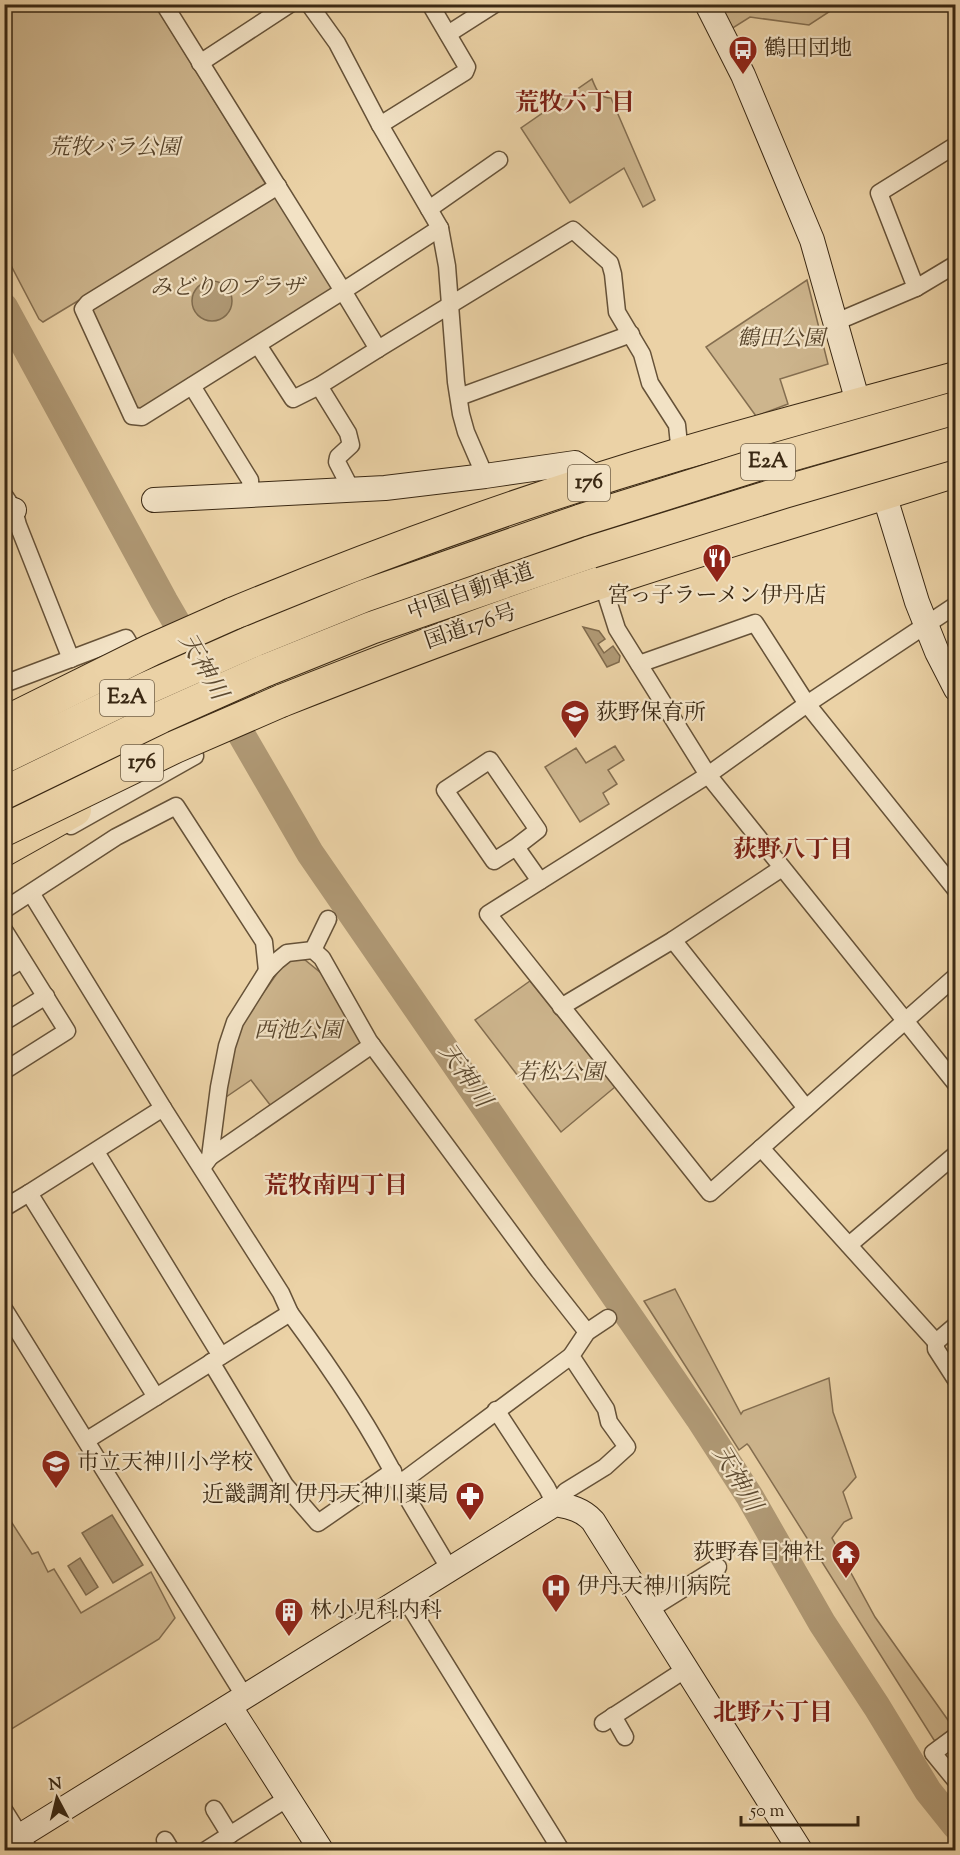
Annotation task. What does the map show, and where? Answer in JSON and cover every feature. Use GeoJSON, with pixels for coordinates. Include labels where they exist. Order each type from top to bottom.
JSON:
{"type":"FeatureCollection","features":[{"type":"Feature","properties":{"kind":"highway","name":"176"},"geometry":{"type":"LineString","coordinates":[[4,723],[150,650],[349,566],[680,454],[956,378]]}},
{"type":"Feature","properties":{"kind":"highway","name":"中国自動車道"},"geometry":{"type":"LineString","coordinates":[[4,757],[145,689],[251,642],[364,596],[582,520],[774,460],[956,408]]}},
{"type":"Feature","properties":{"kind":"highway","name":"中国自動車道"},"geometry":{"type":"LineString","coordinates":[[4,793],[161,717],[264,671],[371,628],[591,552],[956,442]]}},
{"type":"Feature","properties":{"kind":"highway","name":"国道176号"},"geometry":{"type":"LineString","coordinates":[[4,830],[175,747],[281,701],[417,647],[614,578],[790,521],[956,471]]}},
{"type":"Feature","properties":{"kind":"highway"},"geometry":{"type":"LineString","coordinates":[[4,703],[150,650]]}},
{"type":"Feature","properties":{"kind":"highway"},"geometry":{"type":"LineString","coordinates":[[4,850],[83,806],[175,747]]}},
{"type":"Feature","properties":{"kind":"street"},"geometry":{"type":"LineString","coordinates":[[164,4],[378,349]]}},
{"type":"Feature","properties":{"kind":"street"},"geometry":{"type":"LineString","coordinates":[[200,63],[290,4]]}},
{"type":"Feature","properties":{"kind":"street"},"geometry":{"type":"LineString","coordinates":[[309,4],[338,43],[380,125],[440,228],[447,266],[459,397],[466,432],[485,476]]}},
{"type":"Feature","properties":{"kind":"street"},"geometry":{"type":"LineString","coordinates":[[380,125],[465,72],[467,68],[430,4]]}},
{"type":"Feature","properties":{"kind":"street"},"geometry":{"type":"LineString","coordinates":[[448,34],[495,4]]}},
{"type":"Feature","properties":{"kind":"street"},"geometry":{"type":"LineString","coordinates":[[707,4],[743,75],[812,240],[917,602],[956,689]]}},
{"type":"Feature","properties":{"kind":"street"},"geometry":{"type":"LineString","coordinates":[[916,288],[879,193],[956,145]]}},
{"type":"Feature","properties":{"kind":"street"},"geometry":{"type":"LineString","coordinates":[[429,210],[499,160]]}},
{"type":"Feature","properties":{"kind":"street"},"geometry":{"type":"LineString","coordinates":[[278,186],[88,303],[83,309],[132,416],[142,417],[440,228]]}},
{"type":"Feature","properties":{"kind":"street"},"geometry":{"type":"LineString","coordinates":[[258,345],[293,399],[319,386],[573,230],[610,263],[617,312],[642,354],[650,383],[677,425],[680,454]]}},
{"type":"Feature","properties":{"kind":"street"},"geometry":{"type":"LineString","coordinates":[[836,322],[916,288],[956,264]]}},
{"type":"Feature","properties":{"kind":"street"},"geometry":{"type":"LineString","coordinates":[[459,397],[631,334]]}},
{"type":"Feature","properties":{"kind":"street"},"geometry":{"type":"LineString","coordinates":[[192,386],[250,480],[251,494]]}},
{"type":"Feature","properties":{"kind":"street"},"geometry":{"type":"LineString","coordinates":[[319,386],[348,433],[351,445],[338,457],[337,462],[351,489]]}},
{"type":"Feature","properties":{"kind":"street"},"geometry":{"type":"LineString","coordinates":[[154,500],[385,488],[575,463],[599,480],[614,578],[617,629],[708,776],[956,1084]]}},
{"type":"Feature","properties":{"kind":"street"},"geometry":{"type":"LineString","coordinates":[[8,505],[18,525],[70,659]]}},
{"type":"Feature","properties":{"kind":"street"},"geometry":{"type":"LineString","coordinates":[[956,605],[807,705],[708,776],[488,914],[710,1193],[956,976]]}},
{"type":"Feature","properties":{"kind":"street"},"geometry":{"type":"LineString","coordinates":[[639,664],[754,623],[807,705],[956,890]]}},
{"type":"Feature","properties":{"kind":"street"},"geometry":{"type":"LineString","coordinates":[[4,684],[126,638],[195,756],[4,864]]}},
{"type":"Feature","properties":{"kind":"street"},"geometry":{"type":"LineString","coordinates":[[490,760],[538,830],[516,847],[494,861],[445,790],[490,760]]}},
{"type":"Feature","properties":{"kind":"street"},"geometry":{"type":"LineString","coordinates":[[4,910],[116,837],[176,806],[264,942],[267,971]]}},
{"type":"Feature","properties":{"kind":"street"},"geometry":{"type":"LineString","coordinates":[[516,847],[540,881]]}},
{"type":"Feature","properties":{"kind":"street"},"geometry":{"type":"LineString","coordinates":[[561,1007],[673,940],[782,868]]}},
{"type":"Feature","properties":{"kind":"street"},"geometry":{"type":"LineString","coordinates":[[32,893],[163,1108],[206,1162],[281,1293],[290,1313],[320,1353],[449,1568]]}},
{"type":"Feature","properties":{"kind":"street"},"geometry":{"type":"LineString","coordinates":[[313,950],[328,919]]}},
{"type":"Feature","properties":{"kind":"street"},"geometry":{"type":"LineString","coordinates":[[4,930],[67,1031],[4,1071]]}},
{"type":"Feature","properties":{"kind":"street"},"geometry":{"type":"LineString","coordinates":[[673,940],[806,1108]]}},
{"type":"Feature","properties":{"kind":"street"},"geometry":{"type":"LineString","coordinates":[[206,1162],[227,1046],[243,1006],[267,971],[287,953],[313,950],[322,958],[372,1045],[538,1271],[587,1332]]}},
{"type":"Feature","properties":{"kind":"street"},"geometry":{"type":"LineString","coordinates":[[4,971],[22,960]]}},
{"type":"Feature","properties":{"kind":"street"},"geometry":{"type":"LineString","coordinates":[[4,1022],[46,996]]}},
{"type":"Feature","properties":{"kind":"street"},"geometry":{"type":"LineString","coordinates":[[206,1162],[372,1045]]}},
{"type":"Feature","properties":{"kind":"street"},"geometry":{"type":"LineString","coordinates":[[4,1208],[163,1108]]}},
{"type":"Feature","properties":{"kind":"street"},"geometry":{"type":"LineString","coordinates":[[761,1148],[936,1342],[936,1349],[956,1380]]}},
{"type":"Feature","properties":{"kind":"street"},"geometry":{"type":"LineString","coordinates":[[96,1152],[216,1359],[285,1485],[318,1523],[396,1477],[496,1410],[572,1356],[587,1332],[608,1318]]}},
{"type":"Feature","properties":{"kind":"street"},"geometry":{"type":"LineString","coordinates":[[849,1245],[956,1154]]}},
{"type":"Feature","properties":{"kind":"street"},"geometry":{"type":"LineString","coordinates":[[29,1193],[156,1397]]}},
{"type":"Feature","properties":{"kind":"street"},"geometry":{"type":"LineString","coordinates":[[4,1309],[87,1440],[238,1702],[288,1798],[321,1851]]}},
{"type":"Feature","properties":{"kind":"street"},"geometry":{"type":"LineString","coordinates":[[87,1440],[290,1313]]}},
{"type":"Feature","properties":{"kind":"street"},"geometry":{"type":"LineString","coordinates":[[936,1342],[956,1325]]}},
{"type":"Feature","properties":{"kind":"street"},"geometry":{"type":"LineString","coordinates":[[4,1810],[18,1844],[449,1568],[555,1503],[566,1491],[605,1467],[627,1447],[609,1422],[606,1410],[572,1356]]}},
{"type":"Feature","properties":{"kind":"street"},"geometry":{"type":"LineString","coordinates":[[496,1410],[555,1503],[578,1509],[593,1521],[800,1851]]}},
{"type":"Feature","properties":{"kind":"street"},"geometry":{"type":"LineString","coordinates":[[649,1610],[718,1567]]}},
{"type":"Feature","properties":{"kind":"street"},"geometry":{"type":"LineString","coordinates":[[404,1598],[561,1851]]}},
{"type":"Feature","properties":{"kind":"street"},"geometry":{"type":"LineString","coordinates":[[625,1737],[608,1720],[686,1669]]}},
{"type":"Feature","properties":{"kind":"street"},"geometry":{"type":"LineString","coordinates":[[956,1736],[933,1753],[956,1780]]}},
{"type":"Feature","properties":{"kind":"street"},"geometry":{"type":"LineString","coordinates":[[206,1851],[288,1798]]}},
{"type":"Feature","properties":{"kind":"street"},"geometry":{"type":"LineString","coordinates":[[214,1809],[230,1835]]}},
{"type":"Feature","properties":{"kind":"green space"},"geometry":{"type":"Polygon","coordinates":[[[837,4],[838,6],[809,25],[750,17],[728,31],[715,5],[837,4]]]}},
{"type":"Feature","properties":{"kind":"green space","name":"荒牧バラ公園"},"geometry":{"type":"Polygon","coordinates":[[[4,5],[155,5],[265,183],[263,189],[43,322],[39,319],[5,254],[4,5]]]}},
{"type":"Feature","properties":{"kind":"green space"},"geometry":{"type":"Polygon","coordinates":[[[592,79],[601,95],[611,98],[655,200],[643,207],[624,168],[570,203],[521,128],[592,79]]]}},
{"type":"Feature","properties":{"kind":"green space","name":"みどりのプラザ"},"geometry":{"type":"Polygon","coordinates":[[[277,195],[332,284],[330,293],[143,409],[134,406],[91,312],[93,306],[277,195]]]}},
{"type":"Feature","properties":{"kind":"green space","name":"鶴田公園"},"geometry":{"type":"Polygon","coordinates":[[[807,280],[828,364],[780,379],[788,404],[756,416],[706,347],[807,280]]]}},
{"type":"Feature","properties":{"kind":"green space"},"geometry":{"type":"Polygon","coordinates":[[[615,746],[624,760],[608,770],[617,784],[603,793],[609,804],[580,822],[545,767],[576,748],[586,763],[615,746]]]}},
{"type":"Feature","properties":{"kind":"green space","name":"西池公園"},"geometry":{"type":"Polygon","coordinates":[[[296,958],[305,960],[321,973],[367,1046],[274,1110],[251,1080],[226,1097],[232,1046],[240,1026],[285,962],[296,958]]]}},
{"type":"Feature","properties":{"kind":"green space","name":"若松公園"},"geometry":{"type":"Polygon","coordinates":[[[530,981],[615,1087],[561,1132],[475,1020],[530,981]]]}},
{"type":"Feature","properties":{"kind":"green space","name":"荻野春日神社"},"geometry":{"type":"Polygon","coordinates":[[[675,1289],[741,1414],[743,1411],[829,1378],[833,1412],[856,1477],[843,1492],[852,1518],[844,1522],[832,1538],[875,1617],[955,1730],[943,1741],[934,1740],[749,1446],[747,1444],[739,1450],[644,1301],[675,1289]]]}},
{"type":"Feature","properties":{"kind":"green space"},"geometry":{"type":"Polygon","coordinates":[[[5,1512],[32,1554],[38,1552],[48,1572],[54,1569],[81,1613],[151,1572],[175,1618],[159,1639],[5,1733],[5,1512]]]}},
{"type":"Feature","properties":{"kind":"shaded area"},"geometry":{"type":"Polygon","coordinates":[[[212,281],[226,287],[232,301],[226,315],[212,321],[198,315],[192,301],[198,287],[212,281]]]}},
{"type":"Feature","properties":{"kind":"shaded area"},"geometry":{"type":"Polygon","coordinates":[[[583,627],[599,631],[605,639],[598,644],[604,653],[613,646],[620,656],[619,662],[607,667],[583,627]]]}},
{"type":"Feature","properties":{"kind":"shaded area"},"geometry":{"type":"Polygon","coordinates":[[[112,1515],[143,1565],[113,1583],[82,1533],[112,1515]]]}},
{"type":"Feature","properties":{"kind":"shaded area"},"geometry":{"type":"Polygon","coordinates":[[[80,1558],[98,1587],[86,1595],[68,1566],[80,1558]]]}},
{"type":"Feature","properties":{"kind":"waterway","name":"天神川"},"geometry":{"type":"LineString","coordinates":[[4,307],[164,601],[310,853],[699,1418],[750,1497],[822,1623],[928,1791],[956,1826]]}},
{"type":"Feature","properties":{"kind":"place","name":"鶴田団地"},"geometry":{"type":"Point","coordinates":[743,76]}},
{"type":"Feature","properties":{"kind":"place","name":"宮っ子ラーメン伊丹店"},"geometry":{"type":"Point","coordinates":[717,584]}},
{"type":"Feature","properties":{"kind":"place","name":"荻野保育所"},"geometry":{"type":"Point","coordinates":[575,740]}},
{"type":"Feature","properties":{"kind":"place","name":"市立天神川小学校"},"geometry":{"type":"Point","coordinates":[56,1490]}},
{"type":"Feature","properties":{"kind":"place","name":"近畿調剤 伊丹天神川薬局"},"geometry":{"type":"Point","coordinates":[470,1522]}},
{"type":"Feature","properties":{"kind":"place","name":"荻野春日神社"},"geometry":{"type":"Point","coordinates":[846,1580]}},
{"type":"Feature","properties":{"kind":"place","name":"伊丹天神川病院"},"geometry":{"type":"Point","coordinates":[556,1614]}},
{"type":"Feature","properties":{"kind":"place","name":"林小児科内科"},"geometry":{"type":"Point","coordinates":[289,1638]}},
{"type":"Feature","properties":{"kind":"district","name":"荒牧六丁目"},"geometry":{"type":"Point","coordinates":[575,104]}},
{"type":"Feature","properties":{"kind":"district","name":"荻野八丁目"},"geometry":{"type":"Point","coordinates":[793,851]}},
{"type":"Feature","properties":{"kind":"district","name":"荒牧南四丁目"},"geometry":{"type":"Point","coordinates":[336,1187]}},
{"type":"Feature","properties":{"kind":"district","name":"北野六丁目"},"geometry":{"type":"Point","coordinates":[773,1714]}}]}
